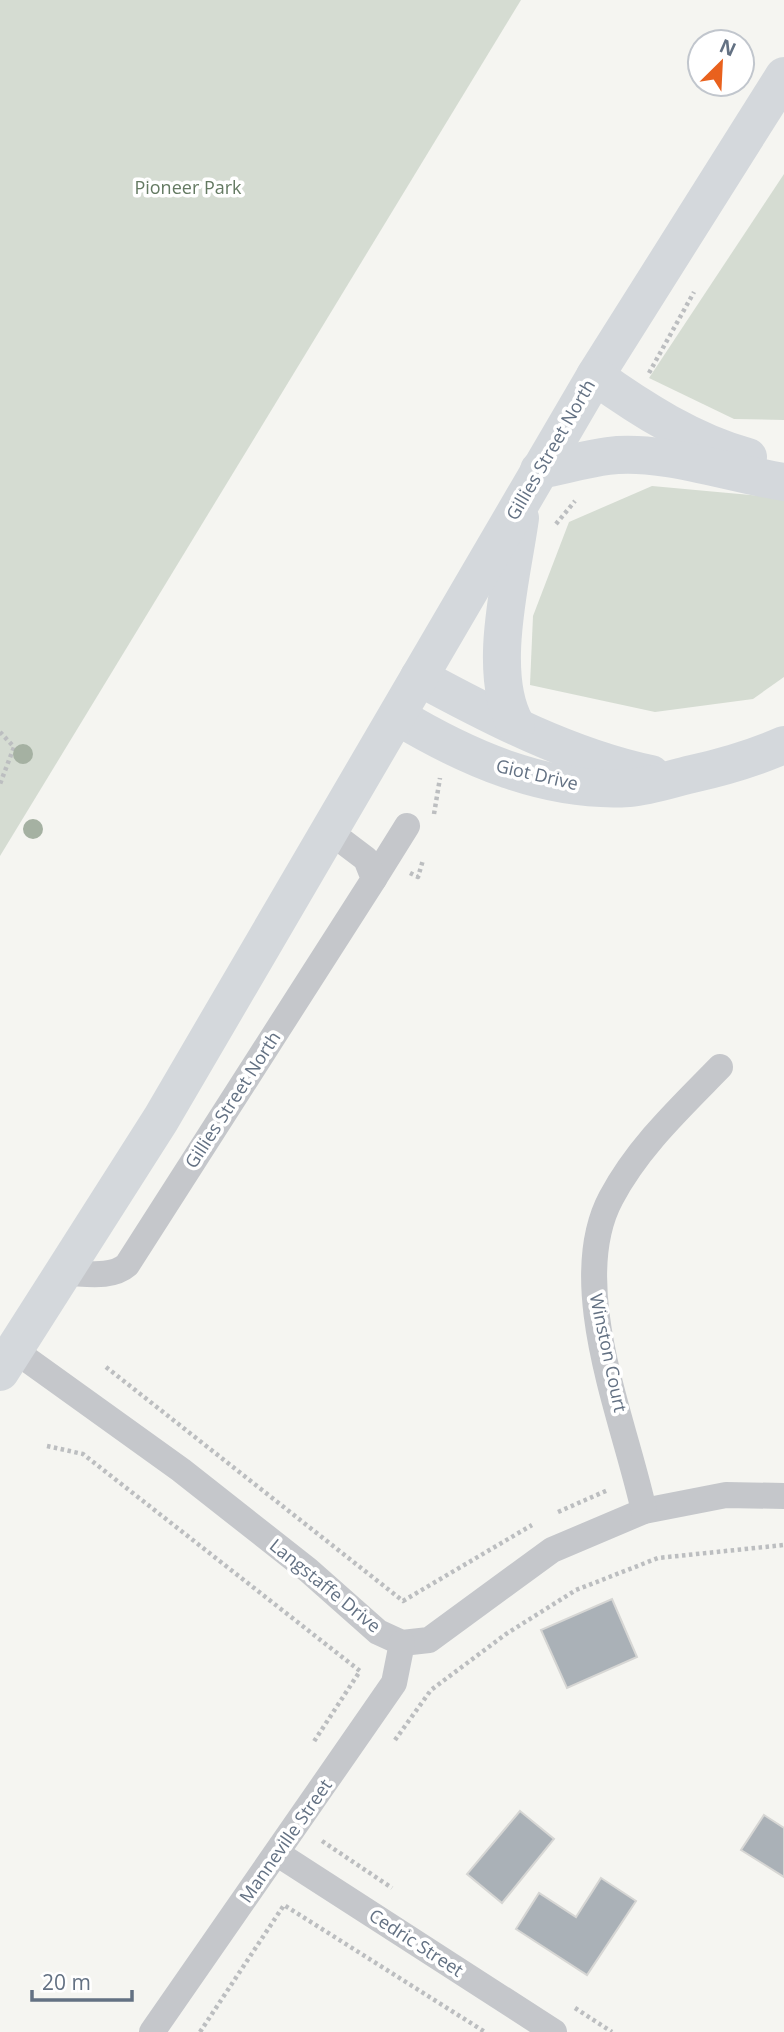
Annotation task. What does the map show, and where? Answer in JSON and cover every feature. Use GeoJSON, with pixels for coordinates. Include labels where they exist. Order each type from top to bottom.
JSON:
{"type":"FeatureCollection","features":[{"type":"Feature","properties":{"kind":"main road","name":"Gillies Street North"},"geometry":{"type":"LineString","coordinates":[[10,1344],[64,1273],[161,1119],[594,376],[784,76]]}},
{"type":"Feature","properties":{"kind":"main road"},"geometry":{"type":"LineString","coordinates":[[594,376],[622,396],[706,442],[784,466]]}},
{"type":"Feature","properties":{"kind":"main road"},"geometry":{"type":"LineString","coordinates":[[516,725],[504,697],[500,663],[531,484],[626,456],[656,458],[784,482]]}},
{"type":"Feature","properties":{"kind":"main road","name":"Giot Drive"},"geometry":{"type":"LineString","coordinates":[[419,677],[516,725],[623,767],[651,774],[688,775]]}},
{"type":"Feature","properties":{"kind":"main road","name":"Giot Drive"},"geometry":{"type":"LineString","coordinates":[[397,716],[480,760],[548,781],[631,788],[734,764],[784,745]]}},
{"type":"Feature","properties":{"kind":"street","name":"Gillies Street North"},"geometry":{"type":"LineString","coordinates":[[64,1273],[103,1274],[121,1270],[127,1265],[407,826]]}},
{"type":"Feature","properties":{"kind":"street"},"geometry":{"type":"LineString","coordinates":[[329,831],[366,859],[374,879]]}},
{"type":"Feature","properties":{"kind":"street","name":"Winston Court"},"geometry":{"type":"LineString","coordinates":[[644,1511],[594,1304],[594,1251],[610,1200],[644,1146],[720,1067]]}},
{"type":"Feature","properties":{"kind":"street","name":"Langstaffe Drive"},"geometry":{"type":"LineString","coordinates":[[10,1344],[181,1470],[308,1570],[378,1632],[402,1643]]}},
{"type":"Feature","properties":{"kind":"street"},"geometry":{"type":"LineString","coordinates":[[402,1643],[429,1640],[552,1550],[644,1511],[726,1495],[784,1496]]}},
{"type":"Feature","properties":{"kind":"street","name":"Manneville Street"},"geometry":{"type":"LineString","coordinates":[[152,2032],[278,1854],[394,1683],[402,1643]]}},
{"type":"Feature","properties":{"kind":"street","name":"Cedric Street"},"geometry":{"type":"LineString","coordinates":[[278,1854],[554,2032]]}},
{"type":"Feature","properties":{"kind":"path"},"geometry":{"type":"LineString","coordinates":[[0,732],[14,747],[0,784]]}},
{"type":"Feature","properties":{"kind":"path"},"geometry":{"type":"LineString","coordinates":[[106,1367],[403,1601],[544,1519]]}},
{"type":"Feature","properties":{"kind":"path"},"geometry":{"type":"LineString","coordinates":[[47,1446],[83,1454],[360,1671]]}},
{"type":"Feature","properties":{"kind":"path"},"geometry":{"type":"LineString","coordinates":[[557,1513],[608,1490]]}},
{"type":"Feature","properties":{"kind":"path"},"geometry":{"type":"LineString","coordinates":[[392,1744],[431,1690],[506,1634],[576,1590],[658,1558],[784,1545]]}},
{"type":"Feature","properties":{"kind":"path"},"geometry":{"type":"LineString","coordinates":[[321,1842],[329,1831]]}},
{"type":"Feature","properties":{"kind":"path"},"geometry":{"type":"LineString","coordinates":[[200,2032],[284,1905],[485,2032]]}},
{"type":"Feature","properties":{"kind":"green space","name":"Pioneer Park"},"geometry":{"type":"Polygon","coordinates":[[[0,0],[521,0],[0,856],[0,0]]]}},
{"type":"Feature","properties":{"kind":"green space"},"geometry":{"type":"Polygon","coordinates":[[[784,174],[784,420],[734,419],[649,378],[784,174]]]}},
{"type":"Feature","properties":{"kind":"green space"},"geometry":{"type":"Polygon","coordinates":[[[652,486],[784,498],[784,677],[753,699],[655,712],[530,685],[533,616],[569,522],[652,486]]]}},
{"type":"Feature","properties":{"kind":"building"},"geometry":{"type":"Polygon","coordinates":[[[612,1599],[637,1657],[567,1688],[541,1630],[612,1599]]]}},
{"type":"Feature","properties":{"kind":"building"},"geometry":{"type":"Polygon","coordinates":[[[520,1811],[554,1839],[502,1903],[467,1874],[520,1811]]]}},
{"type":"Feature","properties":{"kind":"building"},"geometry":{"type":"Polygon","coordinates":[[[764,1815],[784,1828],[784,1877],[741,1850],[764,1815]]]}},
{"type":"Feature","properties":{"kind":"building"},"geometry":{"type":"Polygon","coordinates":[[[601,1878],[636,1901],[587,1975],[516,1929],[539,1893],[576,1917],[601,1878]]]}}]}
